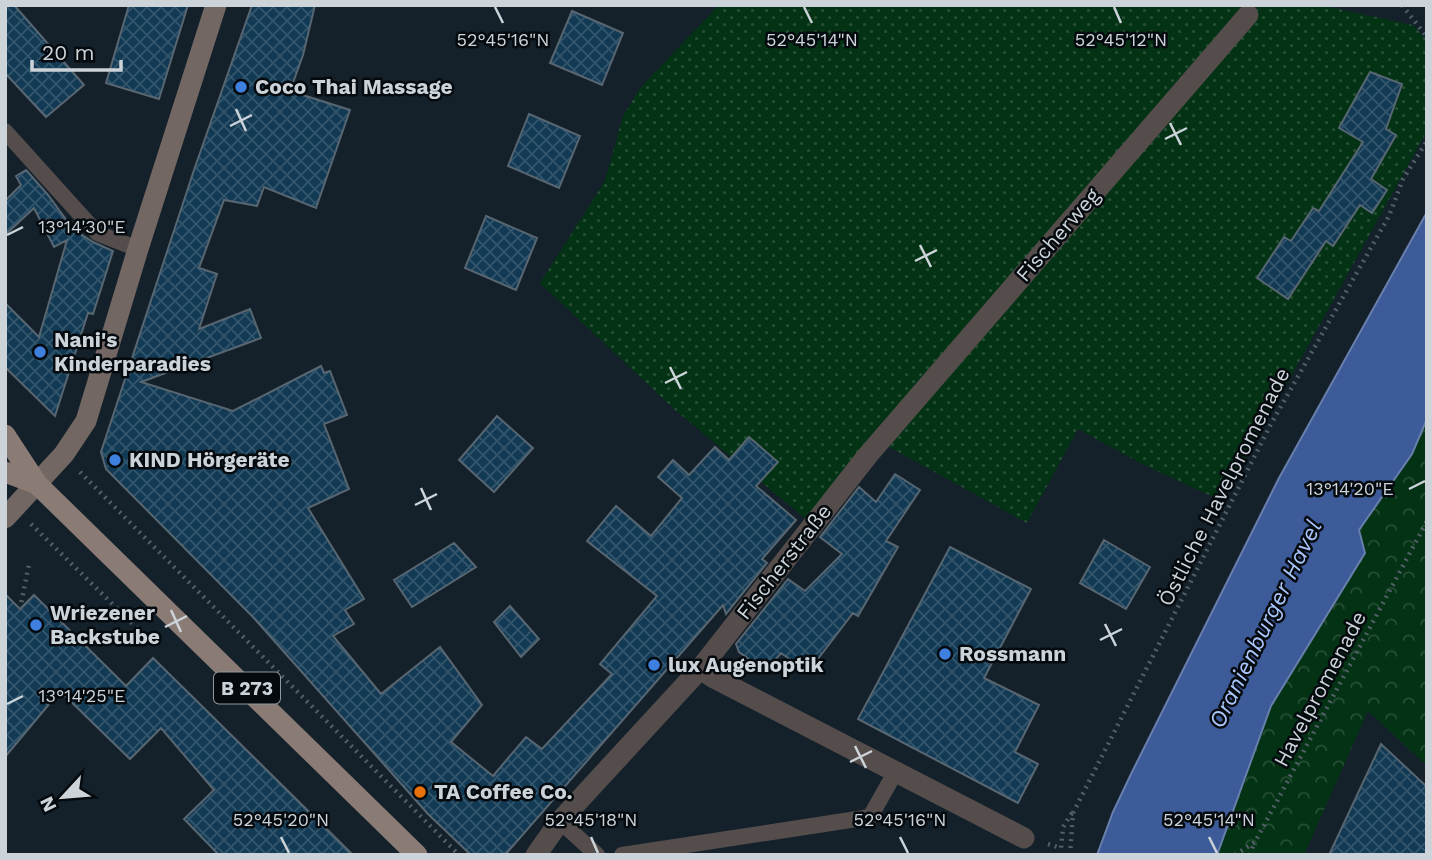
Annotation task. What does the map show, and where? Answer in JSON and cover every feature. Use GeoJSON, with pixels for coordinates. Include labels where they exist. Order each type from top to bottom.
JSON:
{"type":"FeatureCollection","features":[{"type":"Feature","properties":{"kind":"main road"},"geometry":{"type":"LineString","coordinates":[[5,518],[64,454],[86,421],[213,13]]}},
{"type":"Feature","properties":{"kind":"main road","name":"B 273"},"geometry":{"type":"LineString","coordinates":[[5,435],[37,485],[417,855]]}},
{"type":"Feature","properties":{"kind":"main road","name":"B 273"},"geometry":{"type":"LineString","coordinates":[[5,472],[37,485]]}},
{"type":"Feature","properties":{"kind":"street","name":"Fischerweg"},"geometry":{"type":"LineString","coordinates":[[868,455],[1252,10]]}},
{"type":"Feature","properties":{"kind":"street","name":"Fischerstraße"},"geometry":{"type":"LineString","coordinates":[[536,855],[560,821],[700,669],[868,455]]}},
{"type":"Feature","properties":{"kind":"street"},"geometry":{"type":"LineString","coordinates":[[700,669],[1024,838]]}},
{"type":"Feature","properties":{"kind":"lane"},"geometry":{"type":"LineString","coordinates":[[5,131],[97,233],[138,249]]}},
{"type":"Feature","properties":{"kind":"lane"},"geometry":{"type":"LineString","coordinates":[[622,855],[870,817],[896,771]]}},
{"type":"Feature","properties":{"kind":"lane"},"geometry":{"type":"LineString","coordinates":[[560,821],[597,855]]}},
{"type":"Feature","properties":{"kind":"path"},"geometry":{"type":"LineString","coordinates":[[1402,5],[1427,37]]}},
{"type":"Feature","properties":{"kind":"path","name":"Östliche Havelpromenade"},"geometry":{"type":"LineString","coordinates":[[1070,855],[1073,813],[1271,424],[1389,216],[1403,179],[1427,141]]}},
{"type":"Feature","properties":{"kind":"path"},"geometry":{"type":"LineString","coordinates":[[84,477],[459,855]]}},
{"type":"Feature","properties":{"kind":"path","name":"Havelpromenade"},"geometry":{"type":"LineString","coordinates":[[1235,855],[1255,842],[1425,532],[1427,522]]}},
{"type":"Feature","properties":{"kind":"path"},"geometry":{"type":"LineString","coordinates":[[50,543],[145,636]]}},
{"type":"Feature","properties":{"kind":"path"},"geometry":{"type":"LineString","coordinates":[[20,609],[29,564]]}},
{"type":"Feature","properties":{"kind":"path"},"geometry":{"type":"LineString","coordinates":[[1061,855],[1063,827],[1073,813]]}},
{"type":"Feature","properties":{"kind":"path"},"geometry":{"type":"LineString","coordinates":[[1024,838],[1033,837],[1061,848]]}},
{"type":"Feature","properties":{"kind":"path"},"geometry":{"type":"LineString","coordinates":[[1250,855],[1255,842]]}},
{"type":"Feature","properties":{"kind":"green space"},"geometry":{"type":"Polygon","coordinates":[[[1320,5],[1413,25],[1427,40],[1427,131],[1222,501],[1142,464],[1078,429],[1027,523],[873,438],[807,520],[675,410],[540,283],[605,181],[623,116],[640,88],[717,7],[1320,5]]]}},
{"type":"Feature","properties":{"kind":"green space"},"geometry":{"type":"Polygon","coordinates":[[[1427,419],[1427,766],[1368,711],[1304,855],[1217,855],[1271,706],[1365,553],[1359,530],[1412,454],[1427,419]]]}},
{"type":"Feature","properties":{"kind":"water","name":"Oranienburger Havel"},"geometry":{"type":"Polygon","coordinates":[[[1427,212],[1427,419],[1412,454],[1359,530],[1365,553],[1271,706],[1217,855],[1097,855],[1132,772],[1279,478],[1427,212]]]}},
{"type":"Feature","properties":{"kind":"building"},"geometry":{"type":"Polygon","coordinates":[[[5,5],[14,5],[84,85],[46,117],[5,73],[5,5]]]}},
{"type":"Feature","properties":{"kind":"building"},"geometry":{"type":"Polygon","coordinates":[[[129,5],[188,5],[159,99],[106,83],[129,5]]]}},
{"type":"Feature","properties":{"kind":"building"},"geometry":{"type":"Polygon","coordinates":[[[252,5],[315,5],[303,55],[290,91],[350,110],[316,208],[264,187],[257,206],[224,200],[199,268],[217,274],[199,329],[250,309],[261,338],[141,382],[233,411],[321,366],[324,373],[330,371],[347,415],[324,424],[349,489],[308,508],[364,599],[345,610],[354,624],[333,636],[381,694],[440,647],[482,705],[451,742],[493,776],[526,737],[542,749],[612,674],[600,664],[657,596],[587,541],[616,506],[651,536],[682,498],[658,477],[673,460],[689,475],[715,447],[729,460],[749,437],[778,462],[756,486],[796,520],[762,559],[767,563],[726,614],[723,605],[505,855],[471,855],[428,814],[253,617],[106,469],[101,452],[194,170],[252,5]]]}},
{"type":"Feature","properties":{"kind":"building"},"geometry":{"type":"Polygon","coordinates":[[[572,11],[623,33],[602,85],[550,63],[572,11]]]}},
{"type":"Feature","properties":{"kind":"building"},"geometry":{"type":"Polygon","coordinates":[[[1370,72],[1402,84],[1386,129],[1396,135],[1371,179],[1387,190],[1372,213],[1360,205],[1333,246],[1326,241],[1288,299],[1257,278],[1284,237],[1291,241],[1313,208],[1319,211],[1363,142],[1339,128],[1370,72]]]}},
{"type":"Feature","properties":{"kind":"building"},"geometry":{"type":"Polygon","coordinates":[[[529,114],[580,136],[559,188],[508,166],[529,114]]]}},
{"type":"Feature","properties":{"kind":"building"},"geometry":{"type":"Polygon","coordinates":[[[26,170],[73,229],[113,251],[93,314],[88,313],[55,416],[5,367],[5,303],[39,337],[67,240],[54,247],[34,208],[5,235],[5,201],[21,185],[16,176],[26,170]]]}},
{"type":"Feature","properties":{"kind":"building"},"geometry":{"type":"Polygon","coordinates":[[[486,216],[537,238],[516,290],[465,268],[486,216]]]}},
{"type":"Feature","properties":{"kind":"building"},"geometry":{"type":"Polygon","coordinates":[[[497,416],[533,448],[494,492],[459,460],[497,416]]]}},
{"type":"Feature","properties":{"kind":"building"},"geometry":{"type":"Polygon","coordinates":[[[895,474],[920,490],[886,541],[898,547],[858,616],[853,613],[808,672],[781,653],[766,671],[739,652],[736,644],[788,579],[805,591],[842,554],[820,537],[859,487],[876,502],[895,474]]]}},
{"type":"Feature","properties":{"kind":"building"},"geometry":{"type":"Polygon","coordinates":[[[1104,540],[1150,567],[1126,609],[1080,583],[1104,540]]]}},
{"type":"Feature","properties":{"kind":"building"},"geometry":{"type":"Polygon","coordinates":[[[454,543],[476,567],[412,607],[394,580],[454,543]]]}},
{"type":"Feature","properties":{"kind":"building","name":"Rossmann"},"geometry":{"type":"Polygon","coordinates":[[[950,547],[1031,589],[984,678],[1039,705],[1015,752],[1038,764],[1018,803],[858,719],[950,547]]]}},
{"type":"Feature","properties":{"kind":"building"},"geometry":{"type":"Polygon","coordinates":[[[5,594],[20,609],[34,595],[126,686],[153,658],[353,855],[219,855],[184,819],[214,790],[161,728],[130,759],[60,691],[5,757],[5,594]]]}},
{"type":"Feature","properties":{"kind":"building"},"geometry":{"type":"Polygon","coordinates":[[[510,606],[539,639],[521,657],[494,622],[510,606]]]}},
{"type":"Feature","properties":{"kind":"building"},"geometry":{"type":"Polygon","coordinates":[[[1381,744],[1427,787],[1427,855],[1329,855],[1381,744]]]}},
{"type":"Feature","properties":{"kind":"place","name":"Coco Thai Massage"},"geometry":{"type":"Point","coordinates":[241,87]}},
{"type":"Feature","properties":{"kind":"place","name":"Nani's Kinderparadies"},"geometry":{"type":"Point","coordinates":[40,352]}},
{"type":"Feature","properties":{"kind":"place","name":"KIND Hörgeräte"},"geometry":{"type":"Point","coordinates":[115,460]}},
{"type":"Feature","properties":{"kind":"place","name":"Wriezener Backstube"},"geometry":{"type":"Point","coordinates":[36,625]}},
{"type":"Feature","properties":{"kind":"place","name":"Rossmann"},"geometry":{"type":"Point","coordinates":[945,654]}},
{"type":"Feature","properties":{"kind":"place","name":"lux Augenoptik"},"geometry":{"type":"Point","coordinates":[654,665]}},
{"type":"Feature","properties":{"kind":"place","name":"TA Coffee Co."},"geometry":{"type":"Point","coordinates":[420,792]}}]}
